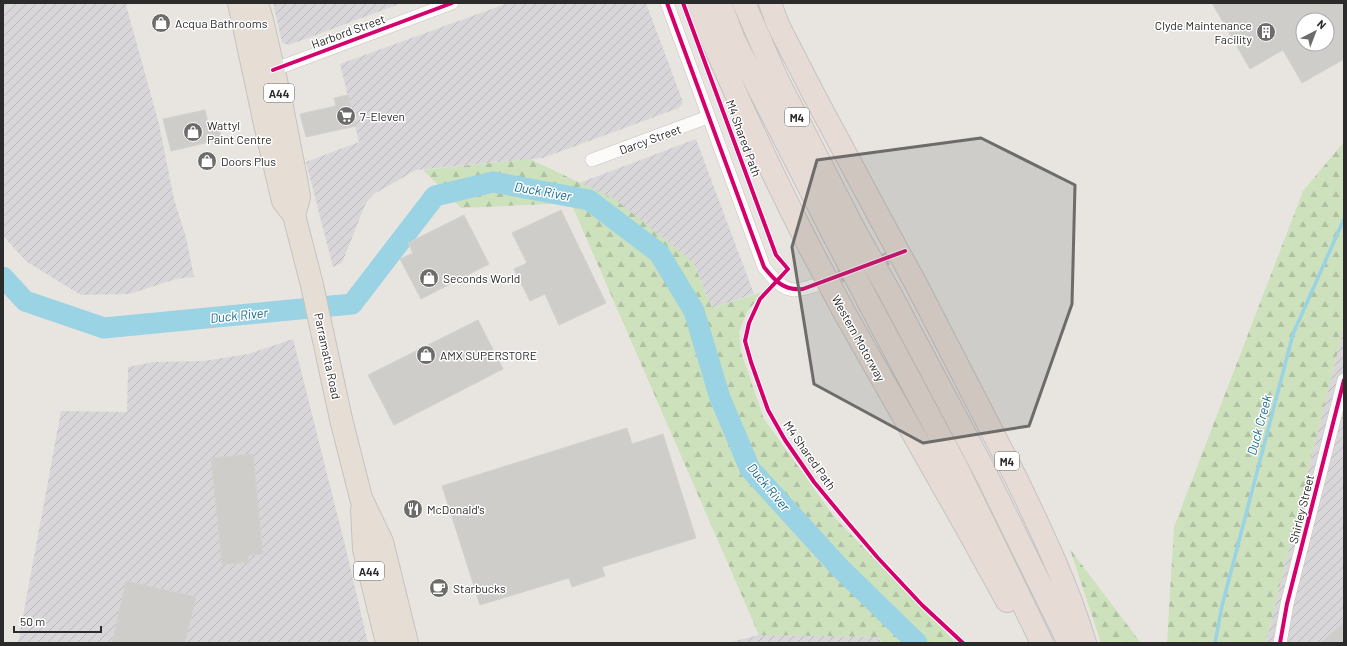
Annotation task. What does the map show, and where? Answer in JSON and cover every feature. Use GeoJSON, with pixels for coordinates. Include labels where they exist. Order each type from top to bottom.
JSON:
{"type":"FeatureCollection","features":[{"type":"Feature","properties":{"kind":"highway","name":"Parramatta Road"},"geometry":{"type":"LineString","coordinates":[[239,3],[283,201],[294,215],[324,336],[341,418],[361,498],[364,549],[387,643]]}},
{"type":"Feature","properties":{"kind":"highway","name":"Parramatta Road"},"geometry":{"type":"LineString","coordinates":[[257,3],[297,184],[299,197],[294,215]]}},
{"type":"Feature","properties":{"kind":"highway","name":"Western Motorway"},"geometry":{"type":"LineString","coordinates":[[696,3],[720,61],[775,180],[809,246],[965,524],[1028,643]]}},
{"type":"Feature","properties":{"kind":"highway"},"geometry":{"type":"LineString","coordinates":[[716,3],[734,40]]}},
{"type":"Feature","properties":{"kind":"highway","name":"Western Motorway"},"geometry":{"type":"LineString","coordinates":[[720,3],[734,40],[868,302],[957,468],[1042,643]]}},
{"type":"Feature","properties":{"kind":"highway","name":"M4"},"geometry":{"type":"LineString","coordinates":[[744,3],[777,79],[854,229],[890,293],[984,470],[1068,643]]}},
{"type":"Feature","properties":{"kind":"highway","name":"M4"},"geometry":{"type":"LineString","coordinates":[[770,3],[778,25],[814,95],[916,284],[993,432],[1039,526],[1063,581],[1085,643]]}},
{"type":"Feature","properties":{"kind":"highway","name":"Parramatta Road"},"geometry":{"type":"LineString","coordinates":[[361,498],[382,542],[407,643]]}},
{"type":"Feature","properties":{"kind":"street","name":"Harbord Street"},"geometry":{"type":"LineString","coordinates":[[273,70],[452,3]]}},
{"type":"Feature","properties":{"kind":"street"},"geometry":{"type":"LineString","coordinates":[[667,3],[764,267],[784,287],[794,290],[816,285]]}},
{"type":"Feature","properties":{"kind":"street","name":"Darcy Street"},"geometry":{"type":"LineString","coordinates":[[592,160],[708,117]]}},
{"type":"Feature","properties":{"kind":"street","name":"Shirley Street"},"geometry":{"type":"LineString","coordinates":[[1280,643],[1287,604],[1344,380]]}},
{"type":"Feature","properties":{"kind":"highlighted area"},"geometry":{"type":"Polygon","coordinates":[[[981,138],[1075,185],[1072,304],[1029,426],[923,443],[814,384],[792,247],[817,160],[981,138]]]}},
{"type":"Feature","properties":{"kind":"shaded area"},"geometry":{"type":"Polygon","coordinates":[[[3,3],[133,3],[126,5],[159,124],[174,199],[186,237],[194,277],[176,279],[129,294],[81,295],[27,262],[3,236],[3,3]]]}},
{"type":"Feature","properties":{"kind":"shaded area"},"geometry":{"type":"Polygon","coordinates":[[[273,3],[402,3],[289,45],[282,43],[273,3]]]}},
{"type":"Feature","properties":{"kind":"shaded area"},"geometry":{"type":"Polygon","coordinates":[[[508,3],[646,3],[683,102],[679,108],[543,158],[416,170],[374,194],[366,203],[342,263],[333,267],[306,162],[359,142],[340,64],[508,3]]]}},
{"type":"Feature","properties":{"kind":"shaded area"},"geometry":{"type":"Polygon","coordinates":[[[696,139],[754,294],[712,308],[693,262],[574,185],[696,139]]]}},
{"type":"Feature","properties":{"kind":"shaded area"},"geometry":{"type":"Polygon","coordinates":[[[1344,326],[1344,643],[1267,643],[1268,633],[1344,326]]]}},
{"type":"Feature","properties":{"kind":"shaded area"},"geometry":{"type":"Polygon","coordinates":[[[293,339],[368,643],[18,643],[61,411],[127,412],[128,367],[153,362],[203,361],[248,354],[293,339]]]}},
{"type":"Feature","properties":{"kind":"shaded area"},"geometry":{"type":"Polygon","coordinates":[[[759,635],[879,637],[881,643],[727,643],[759,635]]]}},
{"type":"Feature","properties":{"kind":"green space"},"geometry":{"type":"Polygon","coordinates":[[[1344,142],[1344,326],[1268,633],[1267,643],[1167,643],[1174,527],[1303,191],[1344,142]]]}},
{"type":"Feature","properties":{"kind":"green space"},"geometry":{"type":"Polygon","coordinates":[[[530,159],[616,200],[693,262],[712,308],[763,292],[747,312],[739,332],[741,352],[764,419],[835,518],[956,643],[882,643],[879,637],[759,635],[571,203],[461,208],[423,170],[530,159]]]}},
{"type":"Feature","properties":{"kind":"green space"},"geometry":{"type":"Polygon","coordinates":[[[1070,549],[1141,643],[1101,643],[1070,549]]]}},
{"type":"Feature","properties":{"kind":"building","name":"Clyde Maintenance Facility"},"geometry":{"type":"Polygon","coordinates":[[[1212,3],[1344,3],[1344,59],[1302,83],[1283,50],[1250,69],[1212,3]]]}},
{"type":"Feature","properties":{"kind":"building"},"geometry":{"type":"Polygon","coordinates":[[[348,95],[356,126],[306,137],[300,114],[336,106],[334,98],[348,95]]]}},
{"type":"Feature","properties":{"kind":"building","name":"Wattyl Paint Centre"},"geometry":{"type":"Polygon","coordinates":[[[205,110],[209,127],[218,125],[221,136],[218,140],[171,151],[163,119],[205,110]]]}},
{"type":"Feature","properties":{"kind":"building"},"geometry":{"type":"Polygon","coordinates":[[[561,210],[606,303],[559,325],[545,294],[530,301],[514,269],[527,263],[512,233],[561,210]]]}},
{"type":"Feature","properties":{"kind":"building"},"geometry":{"type":"Polygon","coordinates":[[[464,215],[489,264],[421,299],[400,259],[413,253],[408,243],[464,215]]]}},
{"type":"Feature","properties":{"kind":"building"},"geometry":{"type":"Polygon","coordinates":[[[478,320],[503,369],[394,425],[368,375],[478,320]]]}},
{"type":"Feature","properties":{"kind":"building"},"geometry":{"type":"Polygon","coordinates":[[[627,428],[632,444],[663,434],[696,538],[602,567],[605,576],[572,587],[569,578],[480,605],[442,486],[627,428]]]}},
{"type":"Feature","properties":{"kind":"building"},"geometry":{"type":"Polygon","coordinates":[[[253,454],[263,554],[248,555],[249,562],[222,565],[211,458],[253,454]]]}},
{"type":"Feature","properties":{"kind":"building"},"geometry":{"type":"Polygon","coordinates":[[[126,581],[196,597],[185,643],[112,643],[126,581]]]}},
{"type":"Feature","properties":{"kind":"building"},"geometry":{"type":"Polygon","coordinates":[[[1344,623],[1344,643],[1320,643],[1344,623]]]}},
{"type":"Feature","properties":{"kind":"waterway","name":"Duck River"},"geometry":{"type":"LineString","coordinates":[[3,277],[25,301],[104,328],[352,304],[435,196],[493,182],[589,200],[659,253],[694,311],[720,398],[750,469],[840,568],[917,643]]}},
{"type":"Feature","properties":{"kind":"waterway","name":"Duck Creek"},"geometry":{"type":"LineString","coordinates":[[1215,643],[1222,606],[1293,334],[1344,219]]}},
{"type":"Feature","properties":{"kind":"tunnel"},"geometry":{"type":"LineString","coordinates":[[822,283],[905,252]]}},
{"type":"Feature","properties":{"kind":"cycle path"},"geometry":{"type":"LineString","coordinates":[[273,70],[452,3]]}},
{"type":"Feature","properties":{"kind":"cycle path"},"geometry":{"type":"LineString","coordinates":[[667,3],[764,267],[772,277],[785,287],[803,289],[905,251]]}},
{"type":"Feature","properties":{"kind":"cycle path","name":"M4 Shared Path"},"geometry":{"type":"LineString","coordinates":[[683,3],[776,255],[788,269],[760,299],[749,323],[745,341],[768,410],[785,440],[814,482],[848,523],[922,605],[963,643]]}},
{"type":"Feature","properties":{"kind":"cycle path"},"geometry":{"type":"LineString","coordinates":[[1280,643],[1287,604],[1344,380]]}},
{"type":"Feature","properties":{"kind":"place","name":"Acqua Bathrooms"},"geometry":{"type":"Point","coordinates":[161,23]}},
{"type":"Feature","properties":{"kind":"place","name":"Clyde Maintenance Facility"},"geometry":{"type":"Point","coordinates":[1266,32]}},
{"type":"Feature","properties":{"kind":"place","name":"7-Eleven"},"geometry":{"type":"Point","coordinates":[346,116]}},
{"type":"Feature","properties":{"kind":"place","name":"Wattyl Paint Centre"},"geometry":{"type":"Point","coordinates":[193,132]}},
{"type":"Feature","properties":{"kind":"place","name":"Doors Plus"},"geometry":{"type":"Point","coordinates":[207,161]}},
{"type":"Feature","properties":{"kind":"place","name":"Seconds World"},"geometry":{"type":"Point","coordinates":[429,278]}},
{"type":"Feature","properties":{"kind":"place","name":"AMX SUPERSTORE"},"geometry":{"type":"Point","coordinates":[426,355]}},
{"type":"Feature","properties":{"kind":"place","name":"McDonald's"},"geometry":{"type":"Point","coordinates":[413,509]}},
{"type":"Feature","properties":{"kind":"place","name":"Starbucks"},"geometry":{"type":"Point","coordinates":[439,588]}}]}
